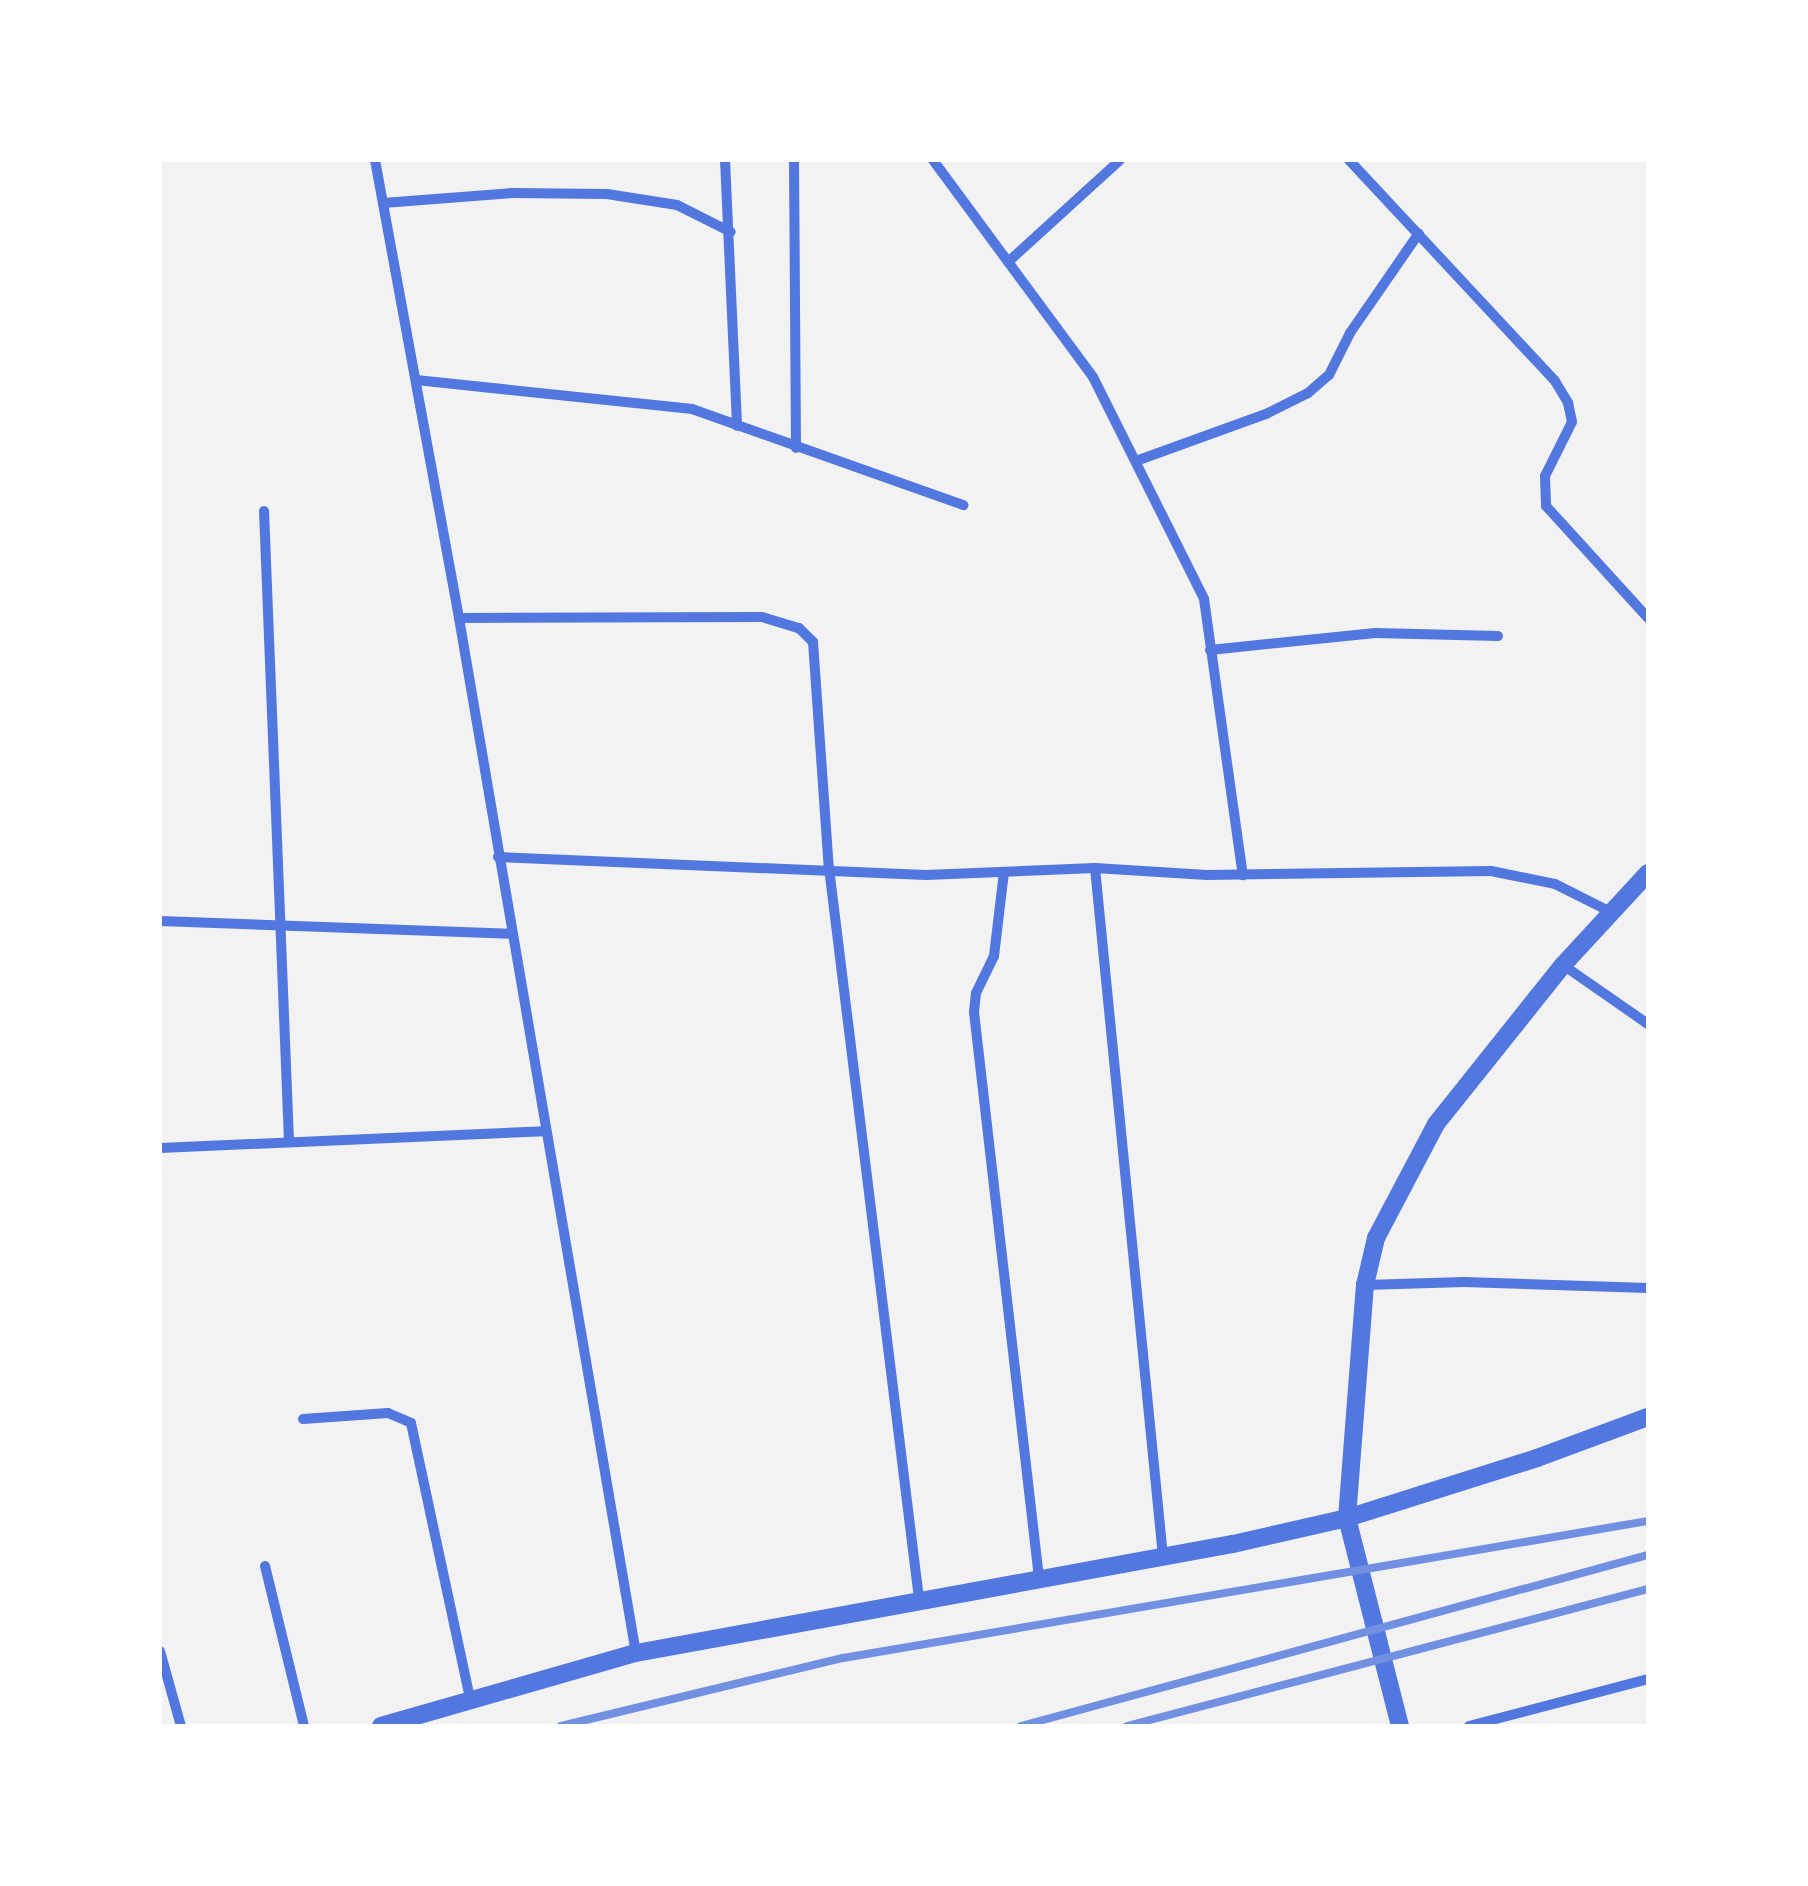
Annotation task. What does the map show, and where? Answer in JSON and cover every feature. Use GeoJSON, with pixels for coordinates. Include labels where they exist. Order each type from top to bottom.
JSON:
{"type":"FeatureCollection","features":[{"type":"Feature","properties":{"kind":"street"},"geometry":{"type":"LineString","coordinates":[[375,160],[460,618],[636,1653]]}},
{"type":"Feature","properties":{"kind":"street"},"geometry":{"type":"LineString","coordinates":[[725,160],[737,426]]}},
{"type":"Feature","properties":{"kind":"street"},"geometry":{"type":"LineString","coordinates":[[794,160],[796,448]]}},
{"type":"Feature","properties":{"kind":"street"},"geometry":{"type":"LineString","coordinates":[[932,160],[1094,377],[1204,599],[1243,874]]}},
{"type":"Feature","properties":{"kind":"street"},"geometry":{"type":"LineString","coordinates":[[1008,262],[1120,160]]}},
{"type":"Feature","properties":{"kind":"street"},"geometry":{"type":"LineString","coordinates":[[1349,160],[1555,381],[1568,403],[1572,422],[1542,484],[1546,506],[1559,525],[1648,618]]}},
{"type":"Feature","properties":{"kind":"street"},"geometry":{"type":"LineString","coordinates":[[383,203],[512,192],[606,194],[677,205],[731,232]]}},
{"type":"Feature","properties":{"kind":"street"},"geometry":{"type":"LineString","coordinates":[[1136,462],[1266,414],[1308,393],[1329,374],[1350,332],[1419,233]]}},
{"type":"Feature","properties":{"kind":"street"},"geometry":{"type":"LineString","coordinates":[[416,380],[692,410],[963,505]]}},
{"type":"Feature","properties":{"kind":"street"},"geometry":{"type":"LineString","coordinates":[[264,511],[289,1142]]}},
{"type":"Feature","properties":{"kind":"street"},"geometry":{"type":"LineString","coordinates":[[460,618],[762,617],[809,634],[816,654],[829,868],[918,1599]]}},
{"type":"Feature","properties":{"kind":"street"},"geometry":{"type":"LineString","coordinates":[[1210,650],[1375,633],[1498,636]]}},
{"type":"Feature","properties":{"kind":"street"},"geometry":{"type":"LineString","coordinates":[[498,857],[926,874],[1094,868],[1243,874],[1491,871],[1555,884],[1609,911]]}},
{"type":"Feature","properties":{"kind":"street"},"geometry":{"type":"LineString","coordinates":[[1094,868],[1163,1557]]}},
{"type":"Feature","properties":{"kind":"street"},"geometry":{"type":"LineString","coordinates":[[1004,872],[994,956],[976,993],[974,1012],[1039,1578]]}},
{"type":"Feature","properties":{"kind":"street"},"geometry":{"type":"LineString","coordinates":[[1400,1726],[1347,1518],[1365,1285],[1376,1238],[1436,1124],[1563,965],[1648,872]]}},
{"type":"Feature","properties":{"kind":"street"},"geometry":{"type":"LineString","coordinates":[[160,921],[511,934]]}},
{"type":"Feature","properties":{"kind":"street"},"geometry":{"type":"LineString","coordinates":[[1563,965],[1648,1024]]}},
{"type":"Feature","properties":{"kind":"street"},"geometry":{"type":"LineString","coordinates":[[160,1148],[546,1131]]}},
{"type":"Feature","properties":{"kind":"street"},"geometry":{"type":"LineString","coordinates":[[1365,1285],[1464,1282],[1648,1288]]}},
{"type":"Feature","properties":{"kind":"street"},"geometry":{"type":"LineString","coordinates":[[303,1418],[388,1413],[411,1423],[470,1698]]}},
{"type":"Feature","properties":{"kind":"street"},"geometry":{"type":"LineString","coordinates":[[382,1726],[636,1653],[1163,1557],[1347,1518],[1538,1458],[1648,1417]]}},
{"type":"Feature","properties":{"kind":"street"},"geometry":{"type":"LineString","coordinates":[[265,1566],[304,1726]]}},
{"type":"Feature","properties":{"kind":"street"},"geometry":{"type":"LineString","coordinates":[[160,1651],[181,1726]]}},
{"type":"Feature","properties":{"kind":"street"},"geometry":{"type":"LineString","coordinates":[[1469,1726],[1648,1680]]}},
{"type":"Feature","properties":{"kind":"railway"},"geometry":{"type":"LineString","coordinates":[[561,1726],[843,1658],[1648,1521]]}},
{"type":"Feature","properties":{"kind":"railway"},"geometry":{"type":"LineString","coordinates":[[1021,1726],[1648,1555]]}},
{"type":"Feature","properties":{"kind":"railway"},"geometry":{"type":"LineString","coordinates":[[1127,1726],[1648,1589]]}}]}
